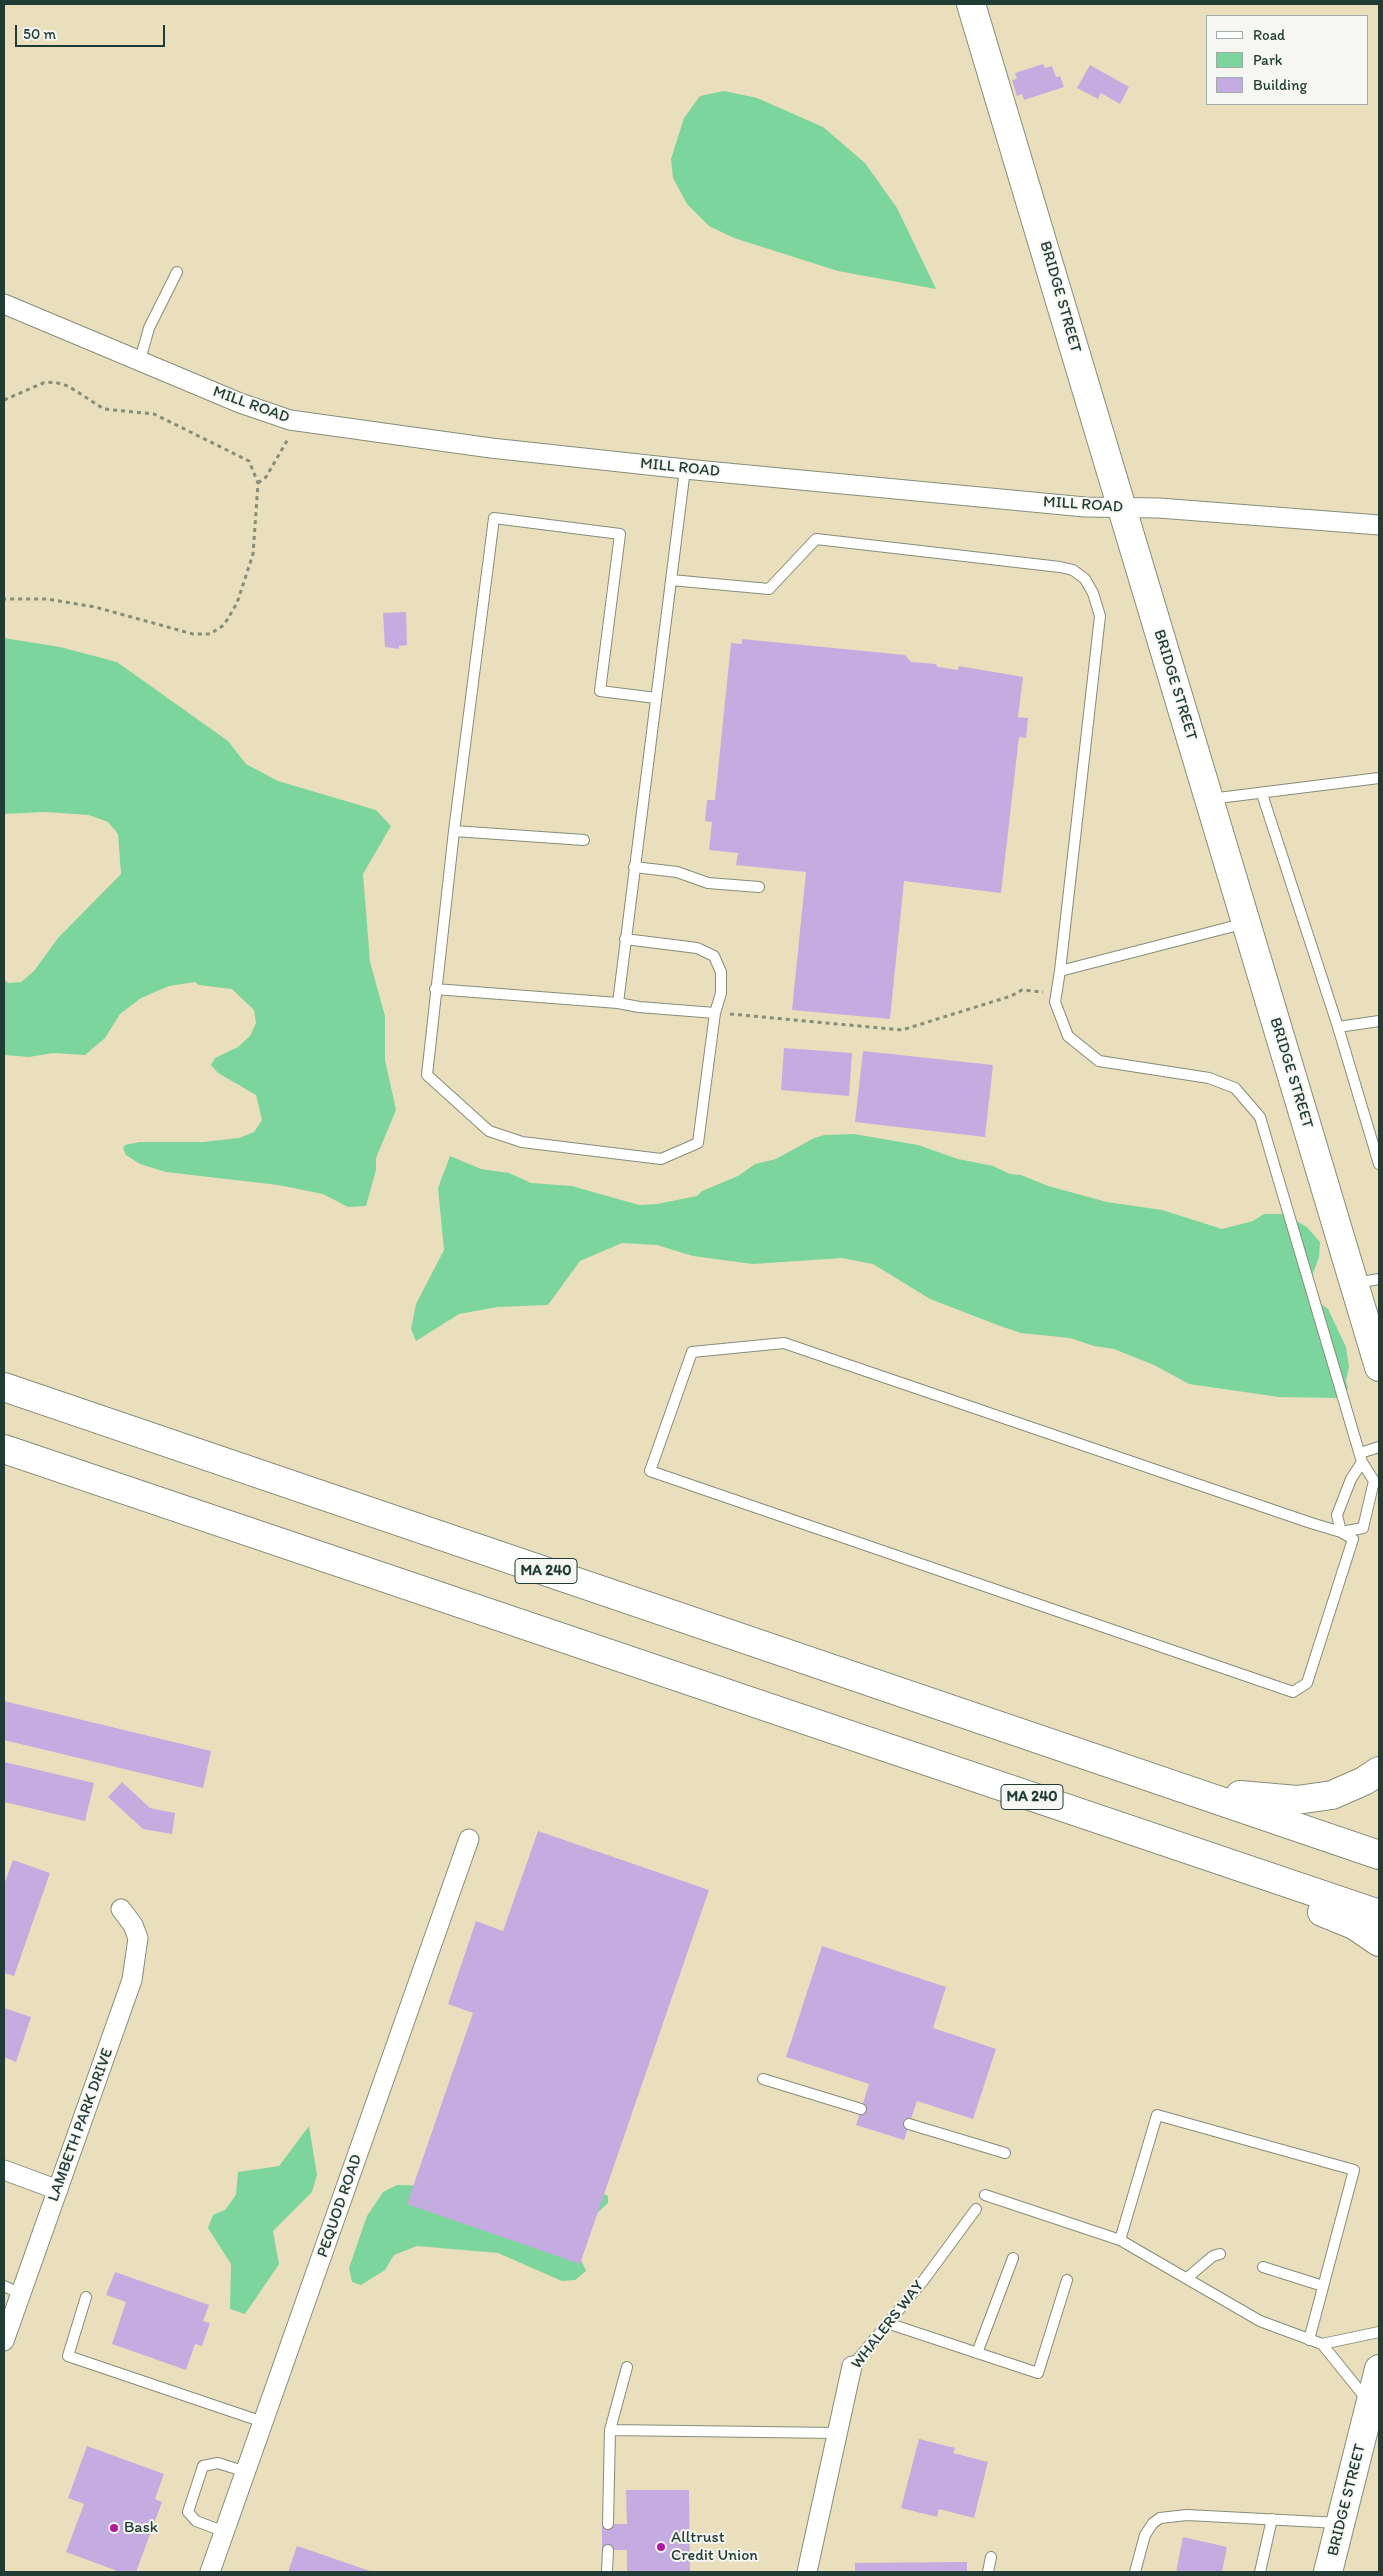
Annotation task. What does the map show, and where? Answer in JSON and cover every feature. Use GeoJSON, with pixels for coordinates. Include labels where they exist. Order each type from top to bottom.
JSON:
{"type":"FeatureCollection","features":[{"type":"Feature","properties":{"kind":"main road","name":"BRIDGE STREET"},"geometry":{"type":"LineString","coordinates":[[971,4],[1247,923],[1367,1281],[1379,1367]]}},
{"type":"Feature","properties":{"kind":"main road","name":"MA 240"},"geometry":{"type":"LineString","coordinates":[[4,1387],[1379,1855]]}},
{"type":"Feature","properties":{"kind":"main road","name":"MA 240"},"geometry":{"type":"LineString","coordinates":[[4,1449],[1379,1914]]}},
{"type":"Feature","properties":{"kind":"main road"},"geometry":{"type":"LineString","coordinates":[[1194,1791],[1297,1800],[1332,1795],[1364,1781],[1379,1771]]}},
{"type":"Feature","properties":{"kind":"main road"},"geometry":{"type":"LineString","coordinates":[[1163,1841],[1354,1925],[1379,1942]]}},
{"type":"Feature","properties":{"kind":"main road","name":"BRIDGE STREET"},"geometry":{"type":"LineString","coordinates":[[1328,2572],[1379,2369]]}},
{"type":"Feature","properties":{"kind":"street","name":"MILL ROAD"},"geometry":{"type":"LineString","coordinates":[[4,304],[240,403],[290,420],[491,448],[685,469],[1122,509],[1159,508],[1379,525]]}},
{"type":"Feature","properties":{"kind":"street","name":"PEQUOD ROAD"},"geometry":{"type":"LineString","coordinates":[[210,2572],[469,1839]]}},
{"type":"Feature","properties":{"kind":"street","name":"LAMBETH PARK DRIVE"},"geometry":{"type":"LineString","coordinates":[[4,2341],[12,2290],[58,2190],[136,1966],[138,1938],[133,1925],[121,1909]]}},
{"type":"Feature","properties":{"kind":"street"},"geometry":{"type":"LineString","coordinates":[[4,2170],[58,2190]]}},
{"type":"Feature","properties":{"kind":"street","name":"WHALERS WAY"},"geometry":{"type":"LineString","coordinates":[[807,2572],[852,2366]]}},
{"type":"Feature","properties":{"kind":"lane"},"geometry":{"type":"LineString","coordinates":[[140,360],[149,328],[177,272]]}},
{"type":"Feature","properties":{"kind":"lane"},"geometry":{"type":"LineString","coordinates":[[618,1003],[685,469]]}},
{"type":"Feature","properties":{"kind":"lane"},"geometry":{"type":"LineString","coordinates":[[625,939],[697,948],[714,956],[721,972],[721,993],[715,1013],[698,1143],[661,1159],[522,1142],[489,1131],[427,1075],[454,830],[494,518],[620,534],[600,691],[656,698]]}},
{"type":"Feature","properties":{"kind":"lane"},"geometry":{"type":"LineString","coordinates":[[671,580],[769,589],[816,539],[1060,567],[1073,570],[1085,579],[1093,593],[1100,616],[1055,1002],[1068,1036],[1099,1061],[1209,1078],[1235,1088],[1260,1117],[1361,1457],[1374,1481],[1363,1528],[1341,1532],[784,1344],[692,1352],[650,1471],[1293,1692],[1307,1683],[1353,1539],[1341,1532],[1337,1514],[1361,1457],[1379,1448]]}},
{"type":"Feature","properties":{"kind":"lane"},"geometry":{"type":"LineString","coordinates":[[1210,799],[1379,778]]}},
{"type":"Feature","properties":{"kind":"lane"},"geometry":{"type":"LineString","coordinates":[[1262,794],[1338,1027],[1379,1164]]}},
{"type":"Feature","properties":{"kind":"lane"},"geometry":{"type":"LineString","coordinates":[[454,830],[584,840]]}},
{"type":"Feature","properties":{"kind":"lane"},"geometry":{"type":"LineString","coordinates":[[634,867],[677,872],[708,883],[759,887]]}},
{"type":"Feature","properties":{"kind":"lane"},"geometry":{"type":"LineString","coordinates":[[1060,972],[1247,923]]}},
{"type":"Feature","properties":{"kind":"lane"},"geometry":{"type":"LineString","coordinates":[[435,989],[618,1003],[639,1007],[715,1013]]}},
{"type":"Feature","properties":{"kind":"lane"},"geometry":{"type":"LineString","coordinates":[[1338,1027],[1379,1021]]}},
{"type":"Feature","properties":{"kind":"lane"},"geometry":{"type":"LineString","coordinates":[[763,2079],[861,2109]]}},
{"type":"Feature","properties":{"kind":"lane"},"geometry":{"type":"LineString","coordinates":[[1120,2240],[1158,2115],[1354,2170],[1309,2340]]}},
{"type":"Feature","properties":{"kind":"lane"},"geometry":{"type":"LineString","coordinates":[[909,2124],[1005,2153]]}},
{"type":"Feature","properties":{"kind":"lane"},"geometry":{"type":"LineString","coordinates":[[985,2196],[1120,2240],[1260,2321],[1309,2340],[1322,2344],[1379,2332]]}},
{"type":"Feature","properties":{"kind":"lane","name":"WHALERS WAY"},"geometry":{"type":"LineString","coordinates":[[852,2366],[923,2281],[976,2209]]}},
{"type":"Feature","properties":{"kind":"lane"},"geometry":{"type":"LineString","coordinates":[[1187,2278],[1213,2256],[1220,2254]]}},
{"type":"Feature","properties":{"kind":"lane"},"geometry":{"type":"LineString","coordinates":[[977,2353],[1013,2258]]}},
{"type":"Feature","properties":{"kind":"lane"},"geometry":{"type":"LineString","coordinates":[[1263,2267],[1323,2286]]}},
{"type":"Feature","properties":{"kind":"lane"},"geometry":{"type":"LineString","coordinates":[[887,2323],[1038,2373],[1067,2280]]}},
{"type":"Feature","properties":{"kind":"lane"},"geometry":{"type":"LineString","coordinates":[[86,2296],[68,2356],[264,2422]]}},
{"type":"Feature","properties":{"kind":"lane"},"geometry":{"type":"LineString","coordinates":[[1322,2344],[1371,2406]]}},
{"type":"Feature","properties":{"kind":"lane"},"geometry":{"type":"LineString","coordinates":[[608,2524],[610,2430],[627,2367]]}},
{"type":"Feature","properties":{"kind":"lane"},"geometry":{"type":"LineString","coordinates":[[610,2430],[837,2433]]}},
{"type":"Feature","properties":{"kind":"lane"},"geometry":{"type":"LineString","coordinates":[[225,2532],[196,2521],[188,2512],[204,2466],[218,2463],[246,2472]]}},
{"type":"Feature","properties":{"kind":"lane"},"geometry":{"type":"LineString","coordinates":[[1135,2572],[1145,2535],[1153,2523],[1160,2518],[1187,2515],[1341,2523]]}},
{"type":"Feature","properties":{"kind":"lane"},"geometry":{"type":"LineString","coordinates":[[1260,2572],[1272,2519]]}},
{"type":"Feature","properties":{"kind":"lane"},"geometry":{"type":"LineString","coordinates":[[607,2572],[608,2550]]}},
{"type":"Feature","properties":{"kind":"lane"},"geometry":{"type":"LineString","coordinates":[[988,2572],[991,2557]]}},
{"type":"Feature","properties":{"kind":"path"},"geometry":{"type":"LineString","coordinates":[[4,400],[43,383],[54,382],[68,386],[104,409],[154,414],[249,461],[258,483],[253,554],[237,603],[224,625],[210,634],[192,634],[102,610],[47,599],[4,599]]}},
{"type":"Feature","properties":{"kind":"path"},"geometry":{"type":"LineString","coordinates":[[715,1013],[902,1030],[1011,996],[1022,990],[1056,993]]}},
{"type":"Feature","properties":{"kind":"green space"},"geometry":{"type":"Polygon","coordinates":[[[724,91],[757,98],[823,127],[865,163],[897,208],[936,289],[838,271],[734,238],[709,226],[687,204],[673,178],[671,159],[684,118],[700,96],[724,91]]]}},
{"type":"Feature","properties":{"kind":"green space"},"geometry":{"type":"Polygon","coordinates":[[[4,638],[60,647],[117,662],[228,741],[246,764],[278,781],[376,810],[391,826],[363,874],[370,962],[385,1016],[385,1060],[396,1110],[376,1158],[376,1170],[366,1206],[348,1207],[323,1194],[278,1185],[166,1172],[140,1164],[126,1155],[123,1148],[125,1145],[140,1142],[203,1142],[239,1138],[254,1132],[262,1120],[256,1095],[218,1073],[211,1065],[215,1058],[238,1047],[250,1036],[256,1023],[254,1010],[232,989],[199,985],[195,982],[169,986],[141,998],[120,1014],[105,1038],[85,1055],[53,1053],[29,1057],[4,1055],[4,980],[9,983],[21,982],[34,971],[58,938],[121,874],[118,834],[108,822],[89,815],[45,812],[4,814],[4,638]]]}},
{"type":"Feature","properties":{"kind":"green space"},"geometry":{"type":"Polygon","coordinates":[[[854,1134],[918,1145],[958,1159],[993,1166],[1010,1174],[1021,1175],[1048,1186],[1107,1202],[1162,1210],[1222,1229],[1253,1221],[1264,1214],[1284,1214],[1307,1227],[1320,1242],[1319,1257],[1312,1276],[1312,1290],[1321,1304],[1328,1309],[1346,1347],[1349,1367],[1346,1381],[1348,1388],[1340,1398],[1279,1397],[1189,1384],[1154,1365],[1114,1349],[1094,1346],[1070,1338],[1021,1333],[1000,1326],[930,1299],[873,1264],[842,1258],[753,1264],[693,1256],[657,1245],[622,1243],[580,1261],[548,1305],[497,1307],[459,1314],[416,1341],[411,1329],[416,1304],[444,1250],[438,1188],[450,1156],[481,1169],[509,1173],[531,1183],[572,1186],[639,1205],[657,1204],[697,1196],[702,1191],[738,1176],[755,1164],[776,1159],[814,1138],[825,1135],[854,1134]]]}},
{"type":"Feature","properties":{"kind":"green space"},"geometry":{"type":"Polygon","coordinates":[[[309,2126],[317,2175],[312,2192],[273,2231],[279,2264],[245,2314],[230,2309],[231,2264],[208,2228],[213,2215],[225,2210],[236,2195],[238,2172],[279,2166],[309,2126]]]}},
{"type":"Feature","properties":{"kind":"green space"},"geometry":{"type":"Polygon","coordinates":[[[397,2185],[598,2191],[608,2196],[608,2203],[585,2224],[576,2249],[586,2271],[575,2280],[562,2281],[498,2253],[417,2246],[394,2255],[385,2270],[361,2285],[352,2282],[349,2268],[367,2216],[383,2192],[397,2185]]]}},
{"type":"Feature","properties":{"kind":"building"},"geometry":{"type":"Polygon","coordinates":[[[1043,64],[1045,68],[1052,66],[1056,77],[1060,76],[1064,87],[1024,100],[1022,94],[1017,96],[1012,80],[1017,79],[1015,73],[1043,64]]]}},
{"type":"Feature","properties":{"kind":"building"},"geometry":{"type":"Polygon","coordinates":[[[1090,65],[1129,87],[1120,104],[1101,93],[1098,99],[1077,88],[1090,65]]]}},
{"type":"Feature","properties":{"kind":"building"},"geometry":{"type":"Polygon","coordinates":[[[406,612],[407,645],[399,646],[399,649],[385,647],[383,613],[406,612]]]}},
{"type":"Feature","properties":{"kind":"building"},"geometry":{"type":"Polygon","coordinates":[[[742,639],[905,655],[911,662],[936,664],[937,667],[958,670],[959,666],[1023,677],[1018,717],[1028,718],[1026,738],[1019,737],[1001,893],[904,881],[890,1019],[792,1010],[806,872],[736,865],[738,853],[709,850],[712,822],[705,821],[707,800],[715,800],[731,643],[742,644],[742,639]]]}},
{"type":"Feature","properties":{"kind":"building"},"geometry":{"type":"Polygon","coordinates":[[[784,1048],[852,1053],[849,1096],[781,1090],[784,1048]]]}},
{"type":"Feature","properties":{"kind":"building"},"geometry":{"type":"Polygon","coordinates":[[[863,1051],[993,1065],[985,1137],[855,1122],[863,1051]]]}},
{"type":"Feature","properties":{"kind":"building"},"geometry":{"type":"Polygon","coordinates":[[[4,1701],[211,1751],[203,1788],[4,1740],[4,1701]]]}},
{"type":"Feature","properties":{"kind":"building"},"geometry":{"type":"Polygon","coordinates":[[[4,1762],[94,1783],[85,1821],[4,1802],[4,1762]]]}},
{"type":"Feature","properties":{"kind":"building"},"geometry":{"type":"Polygon","coordinates":[[[122,1782],[150,1808],[175,1813],[172,1834],[143,1829],[108,1797],[122,1782]]]}},
{"type":"Feature","properties":{"kind":"building"},"geometry":{"type":"Polygon","coordinates":[[[538,1831],[709,1890],[580,2264],[407,2204],[473,2013],[448,2004],[476,1921],[503,1931],[538,1831]]]}},
{"type":"Feature","properties":{"kind":"building"},"geometry":{"type":"Polygon","coordinates":[[[13,1860],[50,1873],[14,1976],[4,1973],[4,1885],[13,1860]]]}},
{"type":"Feature","properties":{"kind":"building"},"geometry":{"type":"Polygon","coordinates":[[[822,1946],[946,1987],[933,2028],[996,2049],[973,2119],[917,2101],[904,2140],[856,2125],[869,2084],[786,2057],[822,1946]]]}},
{"type":"Feature","properties":{"kind":"building"},"geometry":{"type":"Polygon","coordinates":[[[4,2008],[31,2017],[16,2062],[4,2057],[4,2008]]]}},
{"type":"Feature","properties":{"kind":"building"},"geometry":{"type":"Polygon","coordinates":[[[115,2272],[209,2305],[203,2321],[210,2323],[202,2346],[195,2344],[186,2370],[112,2344],[126,2302],[106,2295],[115,2272]]]}},
{"type":"Feature","properties":{"kind":"building"},"geometry":{"type":"Polygon","coordinates":[[[919,2439],[955,2448],[953,2453],[988,2462],[974,2518],[939,2509],[937,2517],[901,2508],[919,2439]]]}},
{"type":"Feature","properties":{"kind":"building","name":"Bask"},"geometry":{"type":"Polygon","coordinates":[[[87,2446],[164,2474],[155,2499],[162,2502],[136,2572],[120,2572],[66,2552],[84,2504],[68,2498],[87,2446]]]}},
{"type":"Feature","properties":{"kind":"building"},"geometry":{"type":"Polygon","coordinates":[[[626,2490],[689,2490],[690,2572],[627,2572],[627,2550],[602,2550],[602,2524],[627,2524],[626,2490]]]}},
{"type":"Feature","properties":{"kind":"building"},"geometry":{"type":"Polygon","coordinates":[[[1183,2537],[1227,2547],[1222,2572],[1176,2572],[1183,2537]]]}},
{"type":"Feature","properties":{"kind":"building"},"geometry":{"type":"Polygon","coordinates":[[[297,2546],[373,2572],[288,2572],[297,2546]]]}},
{"type":"Feature","properties":{"kind":"building"},"geometry":{"type":"Polygon","coordinates":[[[967,2562],[967,2572],[855,2572],[855,2563],[967,2562]]]}},
{"type":"Feature","properties":{"kind":"place","name":"Bask"},"geometry":{"type":"Point","coordinates":[114,2528]}},
{"type":"Feature","properties":{"kind":"place","name":"Alltrust Credit Union"},"geometry":{"type":"Point","coordinates":[661,2547]}}]}
